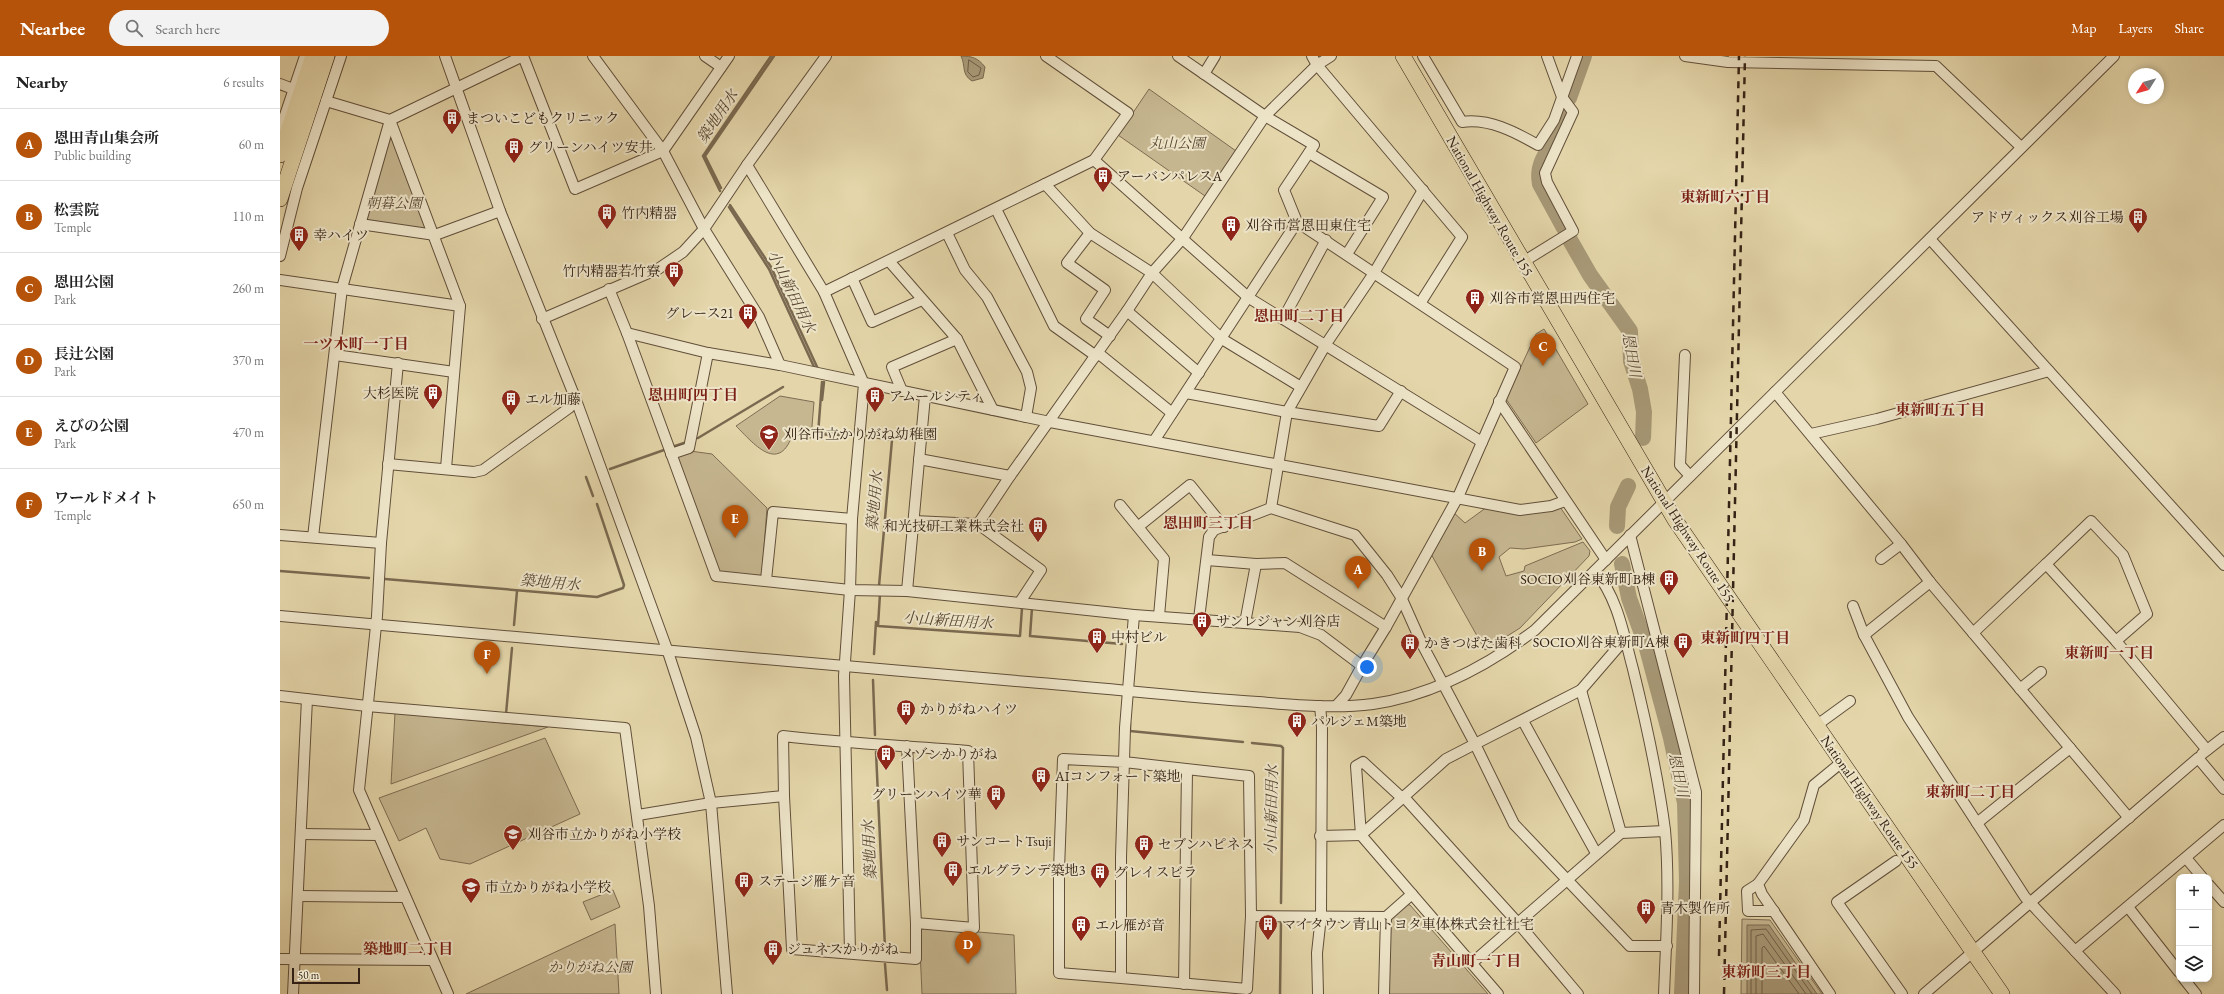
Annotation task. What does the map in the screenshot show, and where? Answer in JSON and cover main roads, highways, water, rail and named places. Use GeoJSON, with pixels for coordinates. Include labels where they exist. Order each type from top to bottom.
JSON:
{"type":"FeatureCollection","features":[{"type":"Feature","properties":{"kind":"highway"},"geometry":{"type":"LineString","coordinates":[[280,155],[313,56]]}},
{"type":"Feature","properties":{"kind":"highway"},"geometry":{"type":"LineString","coordinates":[[280,199],[327,56]]}},
{"type":"Feature","properties":{"kind":"highway","name":"National Highway Route 155"},"geometry":{"type":"LineString","coordinates":[[1403,56],[1675,520],[2002,994]]}},
{"type":"Feature","properties":{"kind":"water"},"geometry":{"type":"Polygon","coordinates":[[[961,56],[968,56],[980,61],[985,67],[983,78],[972,81],[966,76],[961,56]]]}},
{"type":"Feature","properties":{"kind":"water"},"geometry":{"type":"Polygon","coordinates":[[[1747,925],[1769,925],[1817,994],[1747,994],[1747,925]]]}},
{"type":"Feature","properties":{"kind":"waterway","name":"築地用水"},"geometry":{"type":"LineString","coordinates":[[720,191],[703,156],[771,56]]}},
{"type":"Feature","properties":{"kind":"waterway","name":"築地用水"},"geometry":{"type":"LineString","coordinates":[[721,188],[705,156],[774,56]]}},
{"type":"Feature","properties":{"kind":"waterway","name":"恩田川"},"geometry":{"type":"LineString","coordinates":[[1569,98],[1584,56]]}},
{"type":"Feature","properties":{"kind":"waterway","name":"恩田川"},"geometry":{"type":"LineString","coordinates":[[1564,228],[1540,184],[1539,176],[1542,161],[1557,135],[1566,110]]}},
{"type":"Feature","properties":{"kind":"waterway","name":"築地用水"},"geometry":{"type":"LineString","coordinates":[[730,205],[771,267],[818,369]]}},
{"type":"Feature","properties":{"kind":"waterway","name":"築地用水"},"geometry":{"type":"LineString","coordinates":[[729,207],[769,269],[815,369]]}},
{"type":"Feature","properties":{"kind":"waterway","name":"恩田川"},"geometry":{"type":"LineString","coordinates":[[1570,240],[1590,275],[1630,331],[1631,361],[1640,389],[1644,412],[1643,438]]}},
{"type":"Feature","properties":{"kind":"waterway","name":"小山新田用水"},"geometry":{"type":"LineString","coordinates":[[822,382],[818,434],[851,436]]}},
{"type":"Feature","properties":{"kind":"waterway","name":"小山新田用水"},"geometry":{"type":"LineString","coordinates":[[822,400],[824,382]]}},
{"type":"Feature","properties":{"kind":"waterway","name":"築地用水"},"geometry":{"type":"LineString","coordinates":[[698,438],[783,387]]}},
{"type":"Feature","properties":{"kind":"waterway","name":"小山新田用水"},"geometry":{"type":"LineString","coordinates":[[820,431],[849,434]]}},
{"type":"Feature","properties":{"kind":"waterway","name":"小山新田用水"},"geometry":{"type":"LineString","coordinates":[[867,436],[892,440],[879,586]]}},
{"type":"Feature","properties":{"kind":"waterway","name":"築地用水"},"geometry":{"type":"LineString","coordinates":[[672,447],[684,443]]}},
{"type":"Feature","properties":{"kind":"waterway","name":"築地用水"},"geometry":{"type":"LineString","coordinates":[[610,469],[664,450]]}},
{"type":"Feature","properties":{"kind":"waterway","name":"築地用水"},"geometry":{"type":"LineString","coordinates":[[586,477],[593,496]]}},
{"type":"Feature","properties":{"kind":"waterway","name":"恩田川"},"geometry":{"type":"LineString","coordinates":[[1617,526],[1618,507],[1628,486]]}},
{"type":"Feature","properties":{"kind":"waterway","name":"築地用水"},"geometry":{"type":"LineString","coordinates":[[385,579],[597,597],[623,588],[624,585],[597,504]]}},
{"type":"Feature","properties":{"kind":"waterway","name":"恩田川"},"geometry":{"type":"LineString","coordinates":[[1622,564],[1629,598],[1646,645],[1671,738],[1685,803],[1687,882],[1682,994]]}},
{"type":"Feature","properties":{"kind":"waterway","name":"築地用水"},"geometry":{"type":"LineString","coordinates":[[280,571],[369,578]]}},
{"type":"Feature","properties":{"kind":"waterway"},"geometry":{"type":"LineString","coordinates":[[514,625],[517,591]]}},
{"type":"Feature","properties":{"kind":"waterway","name":"小山新田用水"},"geometry":{"type":"LineString","coordinates":[[880,594],[878,626],[1020,636],[1022,608]]}},
{"type":"Feature","properties":{"kind":"waterway","name":"小山新田用水"},"geometry":{"type":"LineString","coordinates":[[1032,608],[1030,636],[1122,644]]}},
{"type":"Feature","properties":{"kind":"waterway","name":"築地用水"},"geometry":{"type":"LineString","coordinates":[[874,654],[876,622]]}},
{"type":"Feature","properties":{"kind":"waterway"},"geometry":{"type":"LineString","coordinates":[[506,714],[512,648]]}},
{"type":"Feature","properties":{"kind":"waterway","name":"築地用水"},"geometry":{"type":"LineString","coordinates":[[873,680],[875,735]]}},
{"type":"Feature","properties":{"kind":"waterway","name":"小山新田用水"},"geometry":{"type":"LineString","coordinates":[[1130,723],[1130,731],[1243,742]]}},
{"type":"Feature","properties":{"kind":"waterway","name":"小山新田用水"},"geometry":{"type":"LineString","coordinates":[[1252,743],[1281,746],[1283,748],[1281,903]]}},
{"type":"Feature","properties":{"kind":"waterway","name":"築地用水"},"geometry":{"type":"LineString","coordinates":[[876,752],[885,948]]}},
{"type":"Feature","properties":{"kind":"waterway","name":"小山新田用水"},"geometry":{"type":"LineString","coordinates":[[1280,994],[1281,919]]}},
{"type":"Feature","properties":{"kind":"waterway","name":"築地用水"},"geometry":{"type":"LineString","coordinates":[[885,964],[887,990]]}},
{"type":"Feature","properties":{"kind":"railway"},"geometry":{"type":"LineString","coordinates":[[1719,956],[1739,56]]}},
{"type":"Feature","properties":{"kind":"railway"},"geometry":{"type":"LineString","coordinates":[[1724,994],[1745,56]]}},
{"type":"Feature","properties":{"kind":"place","name":"まついこどもクリニック"},"geometry":{"type":"Point","coordinates":[452,135]}},
{"type":"Feature","properties":{"kind":"place","name":"グリーンハイツ安井"},"geometry":{"type":"Point","coordinates":[514,164]}},
{"type":"Feature","properties":{"kind":"place","name":"アーバンパレスA"},"geometry":{"type":"Point","coordinates":[1103,193]}},
{"type":"Feature","properties":{"kind":"place","name":"竹内精器"},"geometry":{"type":"Point","coordinates":[607,230]}},
{"type":"Feature","properties":{"kind":"place","name":"アドヴィックス刈谷工場"},"geometry":{"type":"Point","coordinates":[2138,234]}},
{"type":"Feature","properties":{"kind":"place","name":"刈谷市営恩田東住宅"},"geometry":{"type":"Point","coordinates":[1231,242]}},
{"type":"Feature","properties":{"kind":"place","name":"幸ハイツ"},"geometry":{"type":"Point","coordinates":[299,252]}},
{"type":"Feature","properties":{"kind":"place","name":"竹内精器若竹寮"},"geometry":{"type":"Point","coordinates":[674,288]}},
{"type":"Feature","properties":{"kind":"place","name":"刈谷市営恩田西住宅"},"geometry":{"type":"Point","coordinates":[1475,315]}},
{"type":"Feature","properties":{"kind":"place","name":"グレース21"},"geometry":{"type":"Point","coordinates":[748,330]}},
{"type":"Feature","properties":{"kind":"place","name":"恩田公園"},"geometry":{"type":"Point","coordinates":[1543,366]}},
{"type":"Feature","properties":{"kind":"place","name":"大杉医院"},"geometry":{"type":"Point","coordinates":[433,410]}},
{"type":"Feature","properties":{"kind":"place","name":"アムールシティ"},"geometry":{"type":"Point","coordinates":[875,413]}},
{"type":"Feature","properties":{"kind":"place","name":"エル加藤"},"geometry":{"type":"Point","coordinates":[511,416]}},
{"type":"Feature","properties":{"kind":"place","name":"刈谷市立かりがね幼稚園"},"geometry":{"type":"Point","coordinates":[769,451]}},
{"type":"Feature","properties":{"kind":"place","name":"えびの公園"},"geometry":{"type":"Point","coordinates":[735,538]}},
{"type":"Feature","properties":{"kind":"place","name":"和光技研工業株式会社"},"geometry":{"type":"Point","coordinates":[1038,543]}},
{"type":"Feature","properties":{"kind":"place","name":"松雲院"},"geometry":{"type":"Point","coordinates":[1482,571]}},
{"type":"Feature","properties":{"kind":"place","name":"恩田青山集会所"},"geometry":{"type":"Point","coordinates":[1358,589]}},
{"type":"Feature","properties":{"kind":"place","name":"SOCIO刈谷東新町B棟"},"geometry":{"type":"Point","coordinates":[1669,596]}},
{"type":"Feature","properties":{"kind":"place","name":"サンレジャン刈谷店"},"geometry":{"type":"Point","coordinates":[1202,638]}},
{"type":"Feature","properties":{"kind":"place","name":"中村ビル"},"geometry":{"type":"Point","coordinates":[1097,654]}},
{"type":"Feature","properties":{"kind":"place","name":"SOCIO刈谷東新町A棟"},"geometry":{"type":"Point","coordinates":[1683,659]}},
{"type":"Feature","properties":{"kind":"place","name":"かきつばた歯科"},"geometry":{"type":"Point","coordinates":[1410,660]}},
{"type":"Feature","properties":{"kind":"place","name":"ワールドメイト"},"geometry":{"type":"Point","coordinates":[487,674]}},
{"type":"Feature","properties":{"kind":"place","name":"かりがねハイツ"},"geometry":{"type":"Point","coordinates":[906,726]}},
{"type":"Feature","properties":{"kind":"place","name":"パルジェM築地"},"geometry":{"type":"Point","coordinates":[1297,738]}},
{"type":"Feature","properties":{"kind":"place","name":"メゾンかりがね"},"geometry":{"type":"Point","coordinates":[886,771]}},
{"type":"Feature","properties":{"kind":"place","name":"AIコンフォート築地"},"geometry":{"type":"Point","coordinates":[1041,793]}},
{"type":"Feature","properties":{"kind":"place","name":"グリーンハイツ華"},"geometry":{"type":"Point","coordinates":[996,811]}},
{"type":"Feature","properties":{"kind":"place","name":"刈谷市立かりがね小学校"},"geometry":{"type":"Point","coordinates":[513,851]}},
{"type":"Feature","properties":{"kind":"place","name":"サンコートTsuji"},"geometry":{"type":"Point","coordinates":[942,858]}},
{"type":"Feature","properties":{"kind":"place","name":"セブンハピネス"},"geometry":{"type":"Point","coordinates":[1144,861]}},
{"type":"Feature","properties":{"kind":"place","name":"エルグランデ築地3"},"geometry":{"type":"Point","coordinates":[953,887]}},
{"type":"Feature","properties":{"kind":"place","name":"グレイスビラ"},"geometry":{"type":"Point","coordinates":[1100,889]}},
{"type":"Feature","properties":{"kind":"place","name":"ステージ雁ケ音"},"geometry":{"type":"Point","coordinates":[744,898]}},
{"type":"Feature","properties":{"kind":"place","name":"市立かりがね小学校"},"geometry":{"type":"Point","coordinates":[471,904]}},
{"type":"Feature","properties":{"kind":"place","name":"青木製作所"},"geometry":{"type":"Point","coordinates":[1646,925]}},
{"type":"Feature","properties":{"kind":"place","name":"マイタウン青山トヨタ車体株式会社社宅"},"geometry":{"type":"Point","coordinates":[1268,941]}},
{"type":"Feature","properties":{"kind":"place","name":"エル雁が音"},"geometry":{"type":"Point","coordinates":[1081,942]}},
{"type":"Feature","properties":{"kind":"place","name":"長辻公園"},"geometry":{"type":"Point","coordinates":[968,964]}},
{"type":"Feature","properties":{"kind":"place","name":"ジュネスかりがね"},"geometry":{"type":"Point","coordinates":[773,966]}},
{"type":"Feature","properties":{"kind":"district","name":"東新町六丁目"},"geometry":{"type":"Point","coordinates":[1725,196]}},
{"type":"Feature","properties":{"kind":"district","name":"恩田町二丁目"},"geometry":{"type":"Point","coordinates":[1299,315]}},
{"type":"Feature","properties":{"kind":"district","name":"一ツ木町一丁目"},"geometry":{"type":"Point","coordinates":[356,343]}},
{"type":"Feature","properties":{"kind":"district","name":"恩田町四丁目"},"geometry":{"type":"Point","coordinates":[693,394]}},
{"type":"Feature","properties":{"kind":"district","name":"東新町五丁目"},"geometry":{"type":"Point","coordinates":[1940,409]}},
{"type":"Feature","properties":{"kind":"district","name":"恩田町三丁目"},"geometry":{"type":"Point","coordinates":[1208,522]}},
{"type":"Feature","properties":{"kind":"district","name":"東新町四丁目"},"geometry":{"type":"Point","coordinates":[1745,637]}},
{"type":"Feature","properties":{"kind":"district","name":"東新町一丁目"},"geometry":{"type":"Point","coordinates":[2109,652]}},
{"type":"Feature","properties":{"kind":"district","name":"東新町二丁目"},"geometry":{"type":"Point","coordinates":[1970,791]}},
{"type":"Feature","properties":{"kind":"district","name":"築地町二丁目"},"geometry":{"type":"Point","coordinates":[408,948]}},
{"type":"Feature","properties":{"kind":"district","name":"青山町一丁目"},"geometry":{"type":"Point","coordinates":[1476,960]}},
{"type":"Feature","properties":{"kind":"district","name":"東新町三丁目"},"geometry":{"type":"Point","coordinates":[1766,971]}},
{"type":"Feature","properties":{"kind":"park label","name":"丸山公園"},"geometry":{"type":"Point","coordinates":[1177,143]}},
{"type":"Feature","properties":{"kind":"park label","name":"朝暮公園"},"geometry":{"type":"Point","coordinates":[394,203]}},
{"type":"Feature","properties":{"kind":"park label","name":"かりがね公園"},"geometry":{"type":"Point","coordinates":[590,967]}}]}
